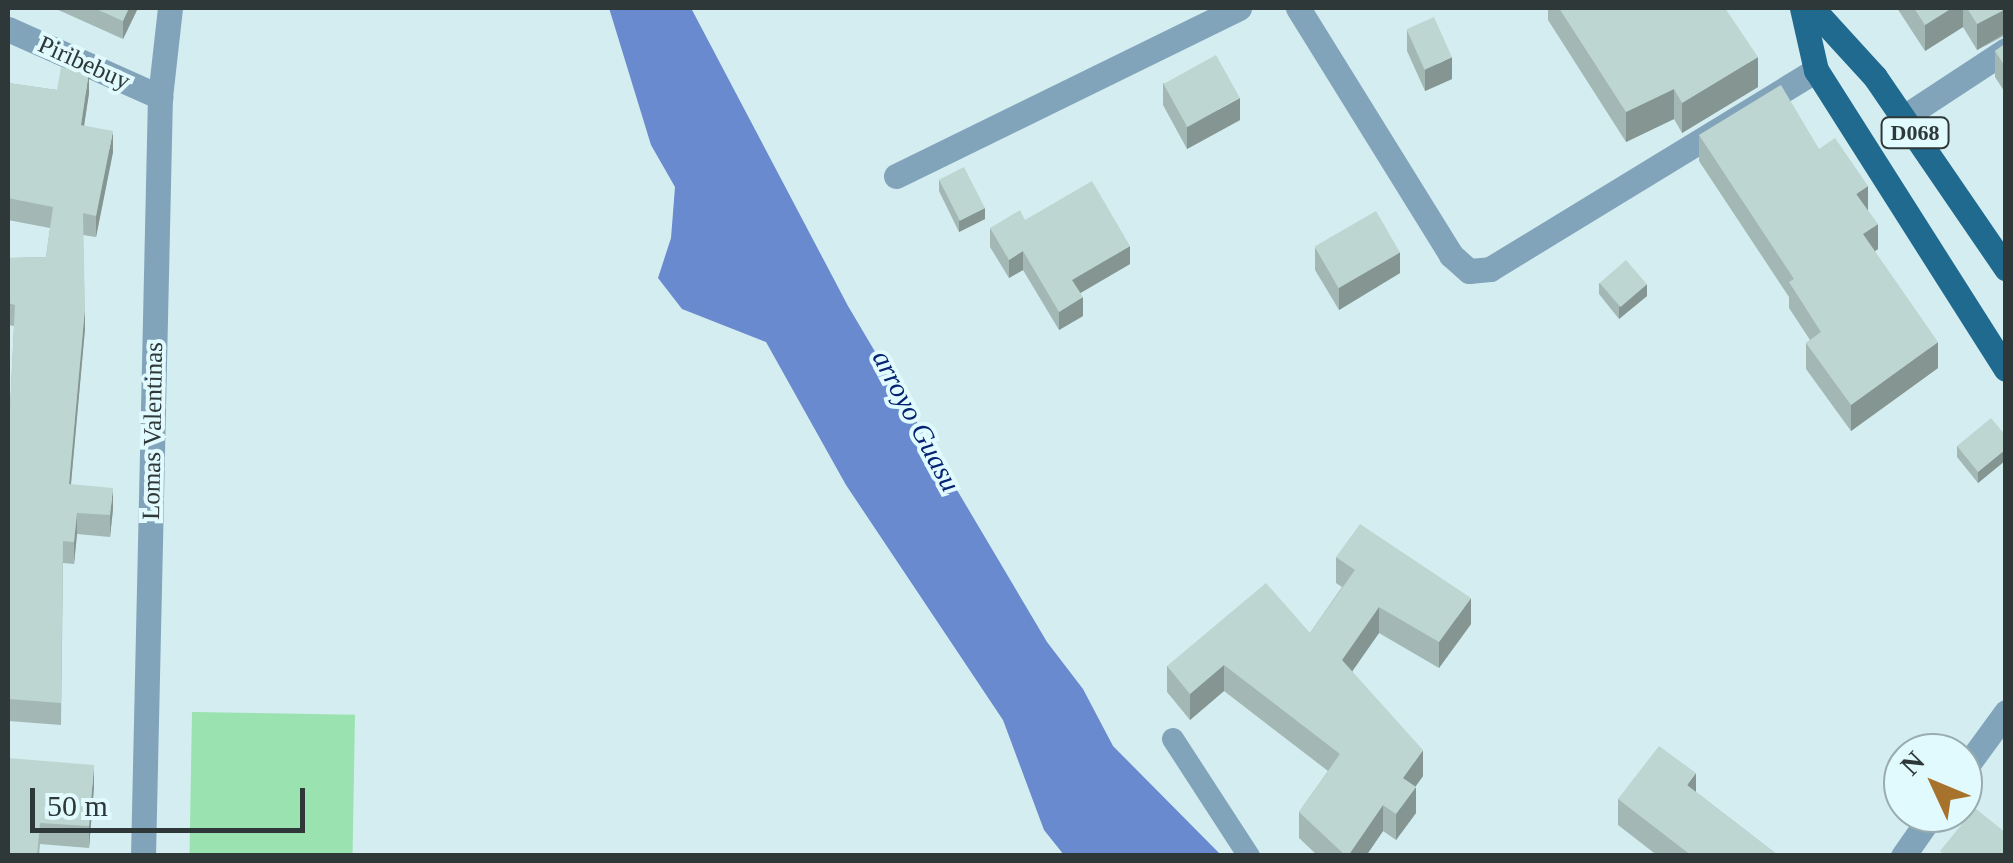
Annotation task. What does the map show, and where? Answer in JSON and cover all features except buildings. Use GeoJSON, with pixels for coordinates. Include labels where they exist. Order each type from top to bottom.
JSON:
{"type":"FeatureCollection","features":[{"type":"Feature","properties":{"kind":"main road","name":"D068"},"geometry":{"type":"LineString","coordinates":[[1802,8],[1816,70],[2006,370]]}},
{"type":"Feature","properties":{"kind":"main road","name":"D068"},"geometry":{"type":"LineString","coordinates":[[1812,8],[1904,116],[2006,268]]}},
{"type":"Feature","properties":{"kind":"street","name":"Lomas Valentinas"},"geometry":{"type":"LineString","coordinates":[[143,856],[160,97],[170,8]]}},
{"type":"Feature","properties":{"kind":"street"},"geometry":{"type":"LineString","coordinates":[[896,176],[1238,8]]}},
{"type":"Feature","properties":{"kind":"street"},"geometry":{"type":"LineString","coordinates":[[1298,8],[1451,255],[1468,271],[1490,269],[1816,70]]}},
{"type":"Feature","properties":{"kind":"street","name":"Piribebuy"},"geometry":{"type":"LineString","coordinates":[[8,28],[160,97]]}},
{"type":"Feature","properties":{"kind":"street"},"geometry":{"type":"LineString","coordinates":[[1904,116],[2006,50]]}},
{"type":"Feature","properties":{"kind":"street"},"geometry":{"type":"LineString","coordinates":[[1983,744],[2006,712]]}},
{"type":"Feature","properties":{"kind":"street"},"geometry":{"type":"LineString","coordinates":[[1902,856],[1919,833]]}},
{"type":"Feature","properties":{"kind":"lane"},"geometry":{"type":"LineString","coordinates":[[1173,738],[1249,856]]}},
{"type":"Feature","properties":{"kind":"green space"},"geometry":{"type":"Polygon","coordinates":[[[192,712],[355,715],[353,856],[190,855],[192,712]]]}},
{"type":"Feature","properties":{"kind":"water","name":"arroyo Guasu"},"geometry":{"type":"Polygon","coordinates":[[[609,8],[691,8],[848,306],[1047,642],[1083,689],[1113,746],[1221,855],[1064,855],[1044,830],[1003,720],[846,485],[766,342],[682,309],[658,278],[671,238],[675,187],[651,145],[609,8]]]}}]}
